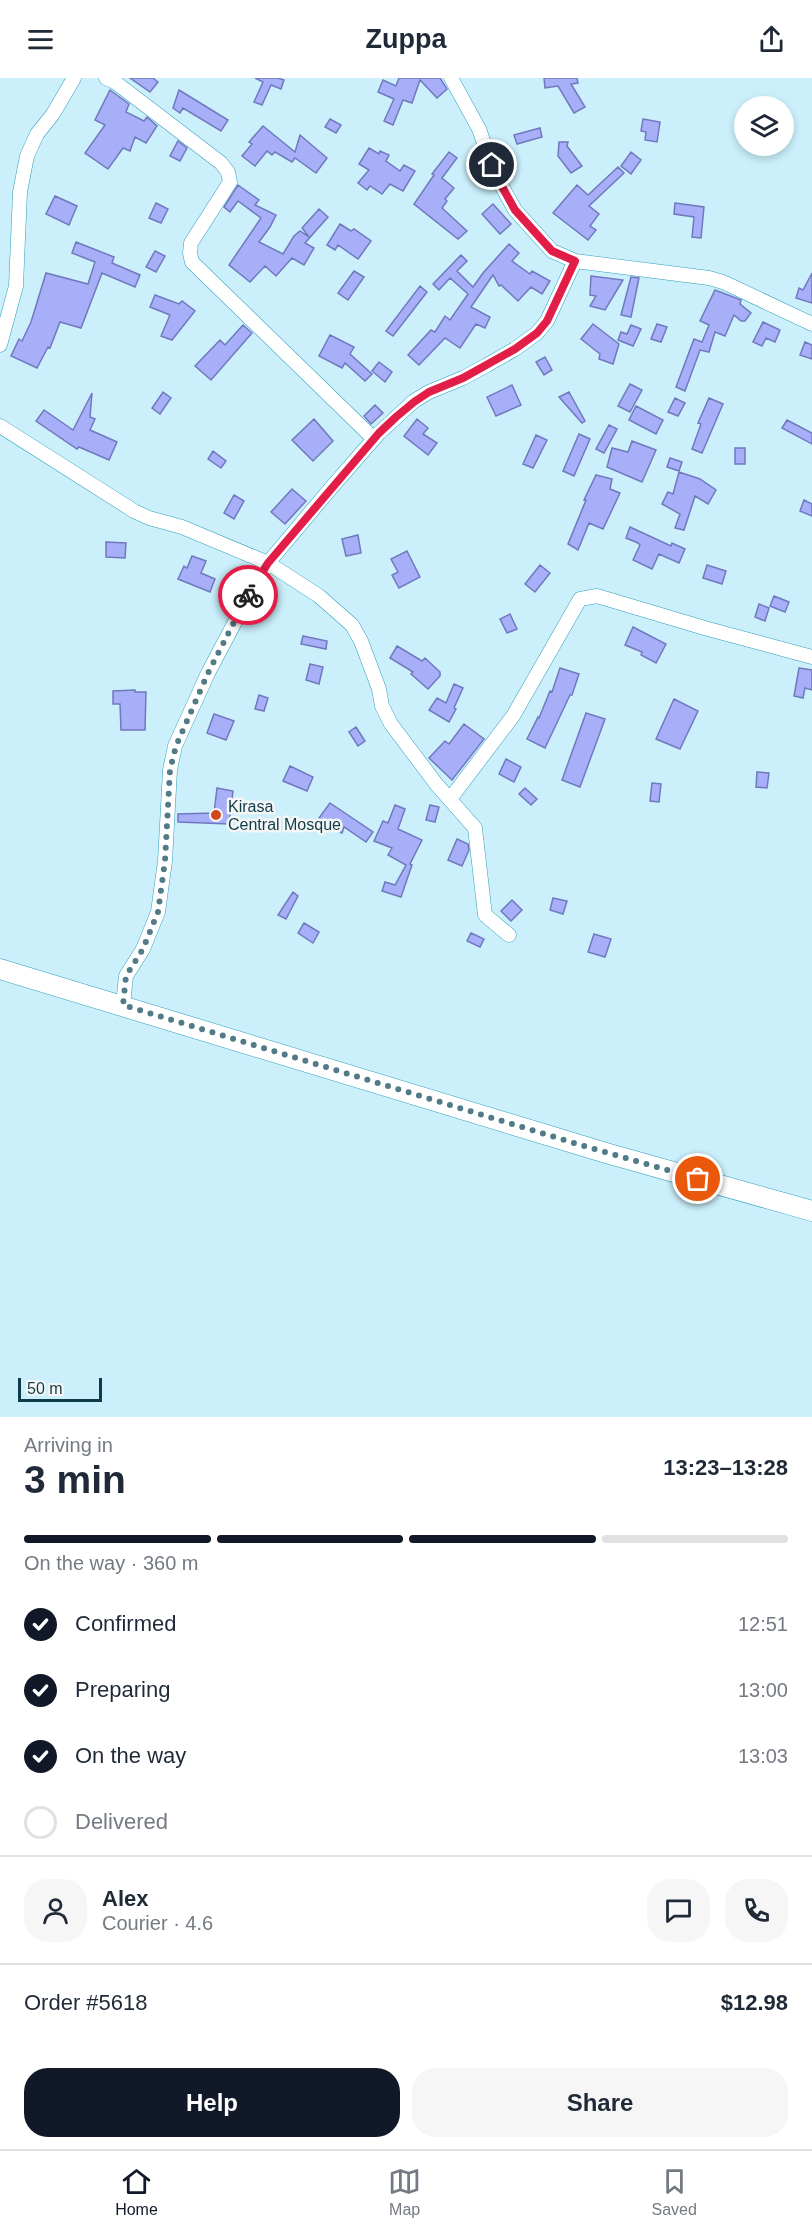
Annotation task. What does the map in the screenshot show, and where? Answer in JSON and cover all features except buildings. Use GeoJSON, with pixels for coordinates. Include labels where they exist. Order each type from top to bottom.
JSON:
{"type":"FeatureCollection","features":[{"type":"Feature","properties":{"kind":"main road"},"geometry":{"type":"LineString","coordinates":[[0,969],[595,1150],[812,1211]]}},
{"type":"Feature","properties":{"kind":"street"},"geometry":{"type":"LineString","coordinates":[[0,345],[16,286],[20,192],[27,156],[37,134],[53,114],[74,78]]}},
{"type":"Feature","properties":{"kind":"street"},"geometry":{"type":"LineString","coordinates":[[106,78],[115,82],[221,163],[228,172],[230,182],[191,243],[192,262],[374,439]]}},
{"type":"Feature","properties":{"kind":"street"},"geometry":{"type":"LineString","coordinates":[[451,78],[479,129],[495,174],[515,210],[552,251],[575,261],[709,278],[723,282],[812,324]]}},
{"type":"Feature","properties":{"kind":"street"},"geometry":{"type":"LineString","coordinates":[[123,1005],[126,976],[143,949],[158,912],[165,861],[170,770],[176,746],[208,673],[242,606],[268,563],[374,439],[414,402],[429,392],[463,378],[515,349],[537,333],[547,321],[575,261]]}},
{"type":"Feature","properties":{"kind":"street"},"geometry":{"type":"LineString","coordinates":[[0,426],[134,512],[182,527],[268,563],[320,596],[352,625],[361,641],[379,689],[382,706],[391,724],[450,800],[475,828],[485,915],[509,935]]}},
{"type":"Feature","properties":{"kind":"street"},"geometry":{"type":"LineString","coordinates":[[450,800],[513,716],[579,599],[597,596],[812,657]]}},
{"type":"Feature","properties":{"kind":"way so far"},"geometry":{"type":"LineString","coordinates":[[248,595],[208,673],[172,758],[165,861],[158,912],[143,949],[126,976],[123,1005],[698,1179]]}},
{"type":"Feature","properties":{"kind":"place","name":"Kirasa Central Mosque"},"geometry":{"type":"Point","coordinates":[216,815]}},
{"type":"Feature","properties":{"kind":"route"},"geometry":{"type":"LineString","coordinates":[[248,595],[268,563],[379,433],[414,402],[429,392],[463,378],[515,349],[537,333],[547,321],[575,261],[552,251],[515,210],[492,165]]}}]}
